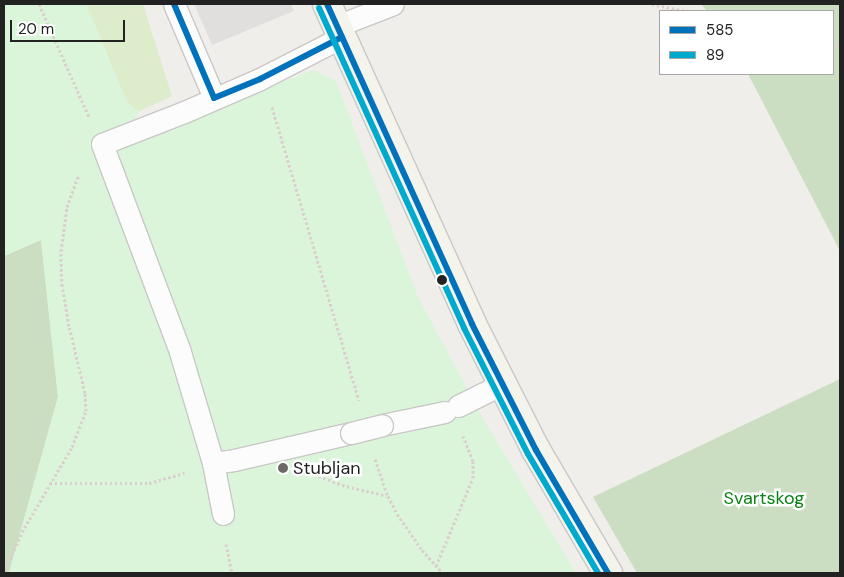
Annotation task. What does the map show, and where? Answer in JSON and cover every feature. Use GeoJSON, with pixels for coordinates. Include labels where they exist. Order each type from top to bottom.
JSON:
{"type":"FeatureCollection","features":[{"type":"Feature","properties":{"kind":"main road"},"geometry":{"type":"LineString","coordinates":[[335,22],[472,324],[536,450],[608,573]]}},
{"type":"Feature","properties":{"kind":"lane"},"geometry":{"type":"LineString","coordinates":[[174,4],[214,98]]}},
{"type":"Feature","properties":{"kind":"lane"},"geometry":{"type":"LineString","coordinates":[[223,514],[213,463],[180,352],[102,144],[184,112],[260,78],[335,22],[393,4]]}},
{"type":"Feature","properties":{"kind":"lane"},"geometry":{"type":"LineString","coordinates":[[213,463],[270,452],[452,409],[502,384]]}},
{"type":"Feature","properties":{"kind":"path"},"geometry":{"type":"LineString","coordinates":[[4,573],[13,548],[72,447],[86,411],[85,393],[64,294],[60,251],[67,207],[76,179],[102,144],[39,4]]}},
{"type":"Feature","properties":{"kind":"path"},"geometry":{"type":"LineString","coordinates":[[652,4],[680,10]]}},
{"type":"Feature","properties":{"kind":"path"},"geometry":{"type":"LineString","coordinates":[[260,78],[277,121],[360,403]]}},
{"type":"Feature","properties":{"kind":"path"},"geometry":{"type":"LineString","coordinates":[[436,566],[473,478],[473,461],[452,409]]}},
{"type":"Feature","properties":{"kind":"path"},"geometry":{"type":"LineString","coordinates":[[372,450],[388,496],[408,533],[443,573]]}},
{"type":"Feature","properties":{"kind":"path"},"geometry":{"type":"LineString","coordinates":[[270,452],[302,472],[313,473],[342,485],[388,496]]}},
{"type":"Feature","properties":{"kind":"path"},"geometry":{"type":"LineString","coordinates":[[50,482],[148,483],[213,463]]}},
{"type":"Feature","properties":{"kind":"green space"},"geometry":{"type":"Polygon","coordinates":[[[4,4],[86,4],[127,102],[138,112],[128,140],[314,70],[336,81],[418,297],[485,422],[576,573],[9,573],[58,397],[41,240],[4,256],[4,4]]]}},
{"type":"Feature","properties":{"kind":"green space"},"geometry":{"type":"Polygon","coordinates":[[[86,4],[143,4],[172,96],[138,112],[127,102],[86,4]]]}},
{"type":"Feature","properties":{"kind":"green space"},"geometry":{"type":"Polygon","coordinates":[[[701,4],[840,4],[840,251],[749,75],[834,75],[834,10],[706,10],[701,4]]]}},
{"type":"Feature","properties":{"kind":"green space"},"geometry":{"type":"Polygon","coordinates":[[[41,240],[58,397],[9,573],[4,573],[4,256],[41,240]]]}},
{"type":"Feature","properties":{"kind":"green space","name":"Svartskog"},"geometry":{"type":"Polygon","coordinates":[[[840,379],[840,573],[637,573],[593,497],[840,379]]]}},
{"type":"Feature","properties":{"kind":"shaded area"},"geometry":{"type":"Polygon","coordinates":[[[194,4],[291,4],[294,11],[212,45],[194,4]]]}},
{"type":"Feature","properties":{"kind":"transit line","name":"585"},"geometry":{"type":"LineString","coordinates":[[174,4],[214,98]]}},
{"type":"Feature","properties":{"kind":"transit line","name":"585"},"geometry":{"type":"LineString","coordinates":[[327,4],[472,324],[536,450],[608,573]]}},
{"type":"Feature","properties":{"kind":"transit line","name":"89"},"geometry":{"type":"LineString","coordinates":[[319,8],[464,328],[528,454],[598,573]]}},
{"type":"Feature","properties":{"kind":"transit line","name":"585"},"geometry":{"type":"LineString","coordinates":[[214,98],[260,79],[342,37]]}},
{"type":"Feature","properties":{"kind":"place","name":"Stubljan"},"geometry":{"type":"Point","coordinates":[283,468]}}]}
